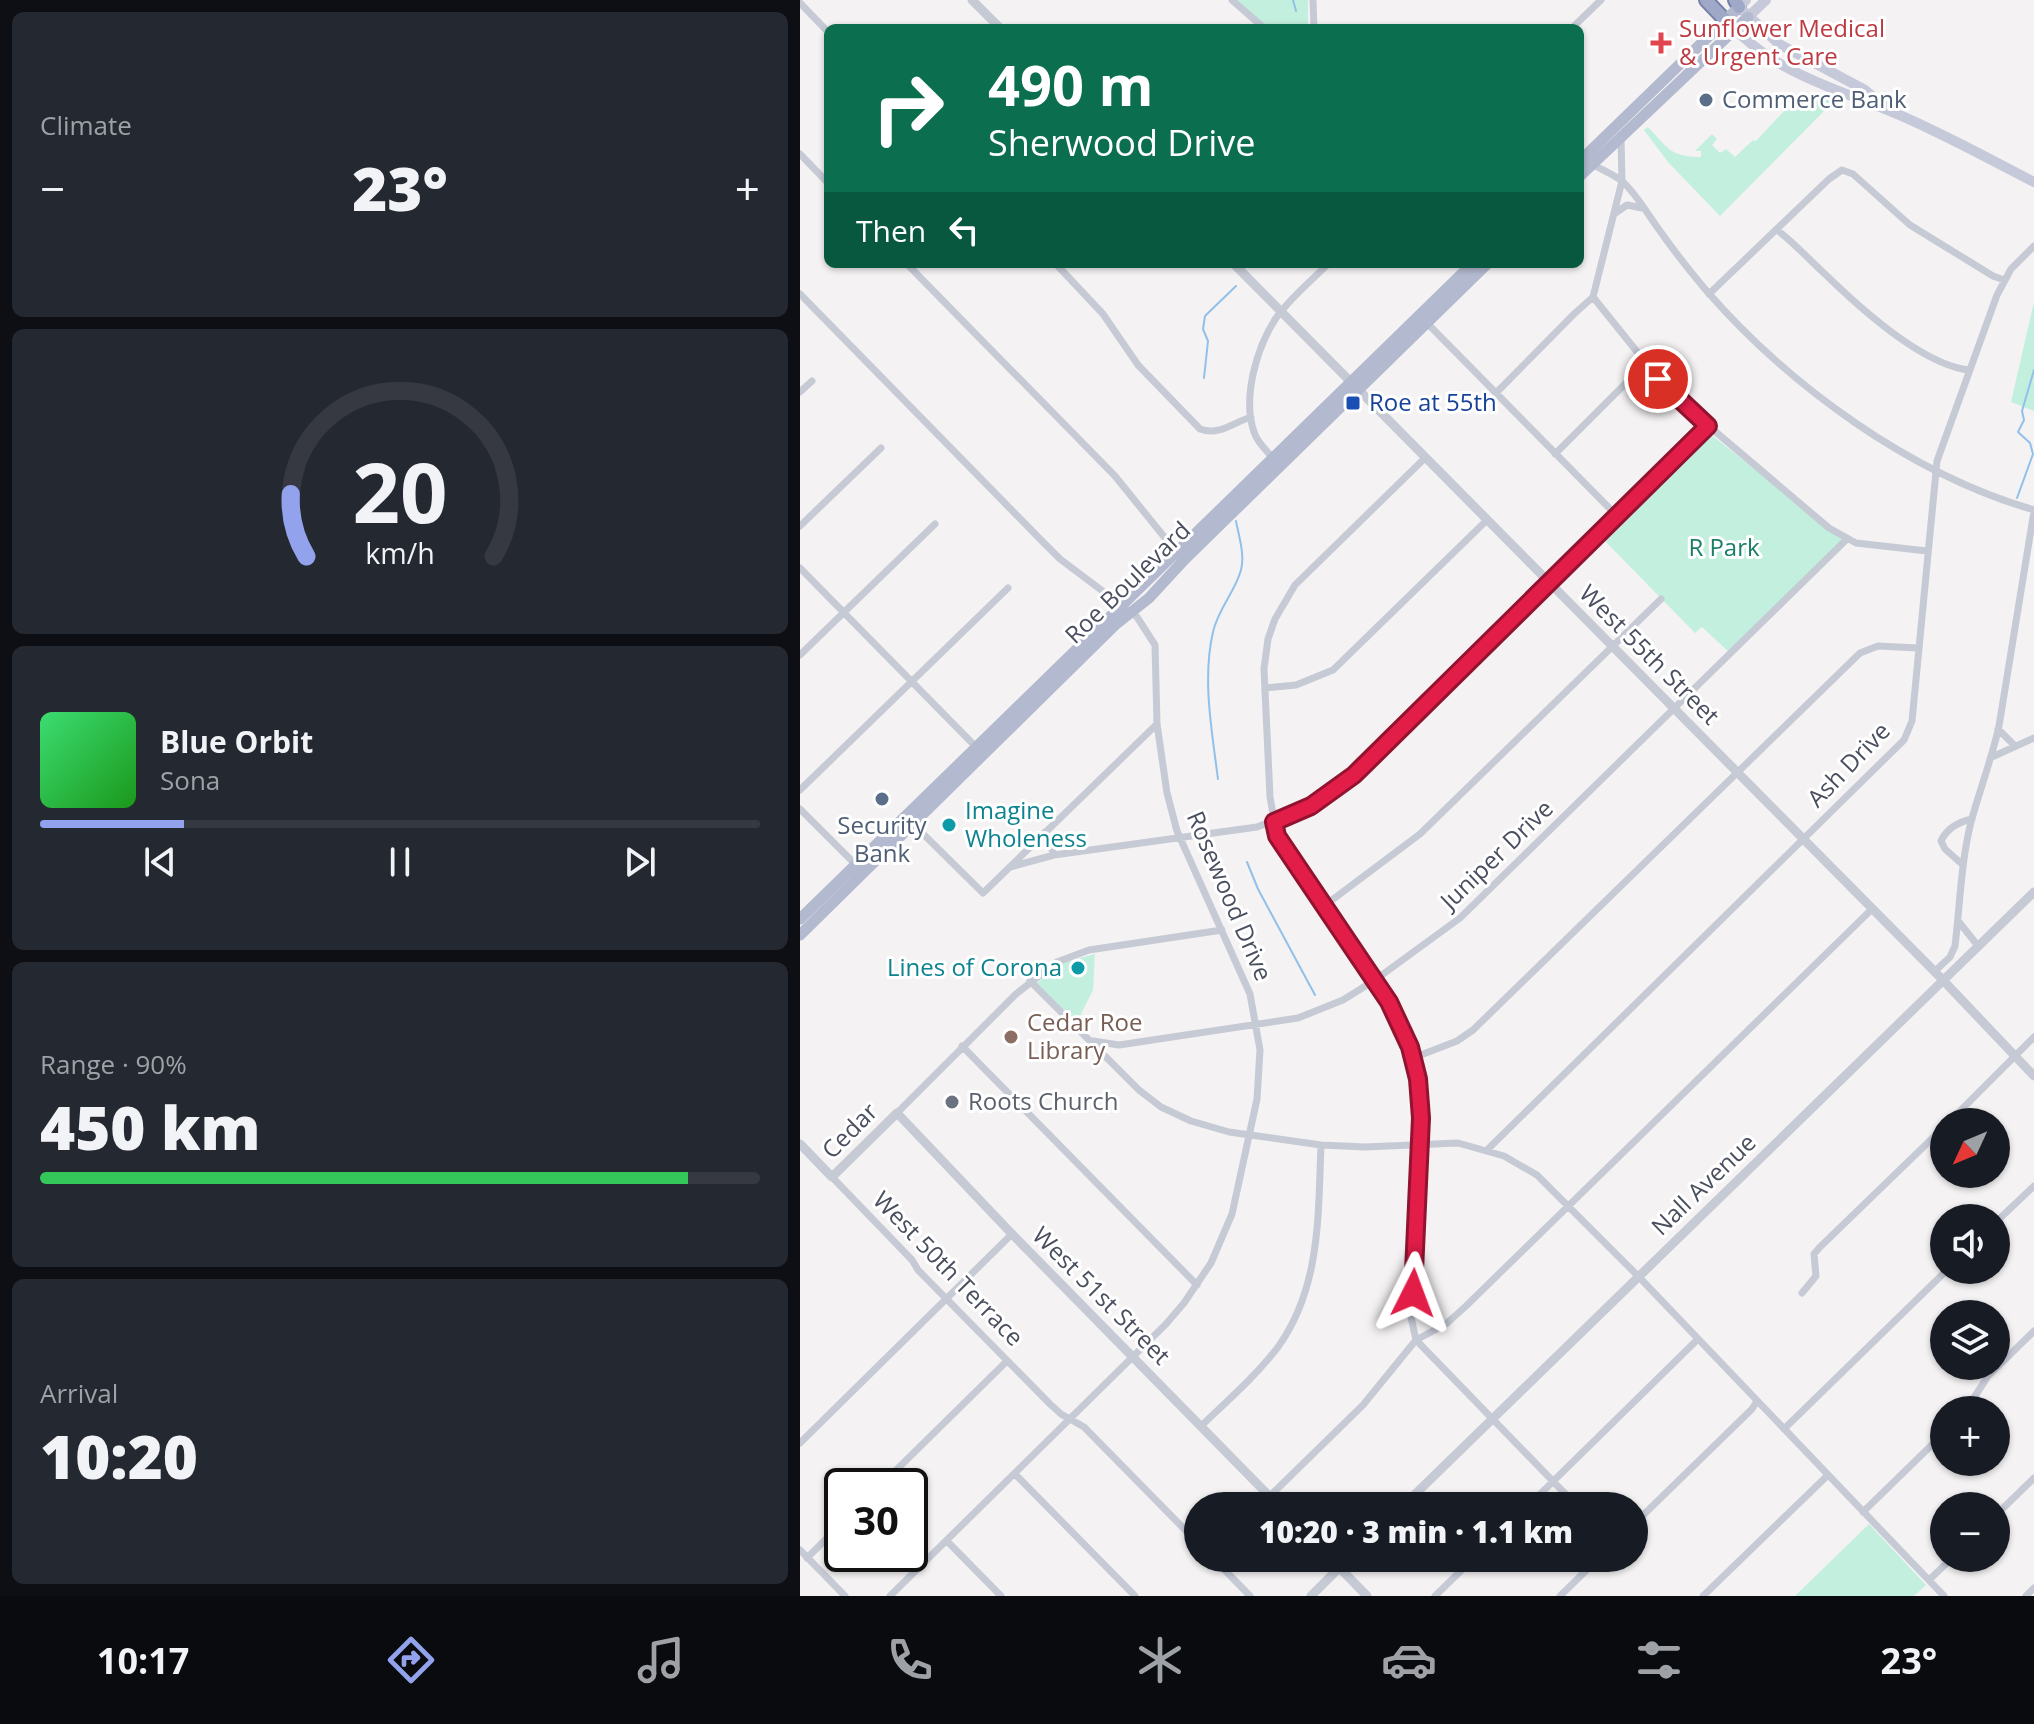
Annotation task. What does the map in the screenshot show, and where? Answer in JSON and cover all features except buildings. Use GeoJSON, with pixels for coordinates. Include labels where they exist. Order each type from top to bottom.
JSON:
{"type":"FeatureCollection","features":[{"type":"Feature","properties":{"kind":"highway"},"geometry":{"type":"LineString","coordinates":[[1706,0],[1730,25]]}},
{"type":"Feature","properties":{"kind":"main road"},"geometry":{"type":"LineString","coordinates":[[1585,161],[1621,138],[1730,25],[1742,6],[1766,0]]}},
{"type":"Feature","properties":{"kind":"main road"},"geometry":{"type":"LineString","coordinates":[[1742,6],[1779,44],[1865,90],[1890,111]]}},
{"type":"Feature","properties":{"kind":"main road"},"geometry":{"type":"LineString","coordinates":[[1730,25],[1766,57],[1784,67],[1860,102],[1890,111],[2034,182]]}},
{"type":"Feature","properties":{"kind":"main road"},"geometry":{"type":"LineString","coordinates":[[1585,161],[1730,25]]}},
{"type":"Feature","properties":{"kind":"main road","name":"Roe Boulevard"},"geometry":{"type":"LineString","coordinates":[[1180,556],[1468,268]]}},
{"type":"Feature","properties":{"kind":"main road","name":"Roe Boulevard"},"geometry":{"type":"LineString","coordinates":[[800,935],[860,869],[1126,610],[1149,598],[1180,556],[1272,457],[1427,323],[1483,268]]}},
{"type":"Feature","properties":{"kind":"main road","name":"Roe Boulevard"},"geometry":{"type":"LineString","coordinates":[[800,919],[860,869]]}},
{"type":"Feature","properties":{"kind":"street"},"geometry":{"type":"LineString","coordinates":[[972,0],[996,24]]}},
{"type":"Feature","properties":{"kind":"street"},"geometry":{"type":"LineString","coordinates":[[1232,0],[1259,24]]}},
{"type":"Feature","properties":{"kind":"street"},"geometry":{"type":"LineString","coordinates":[[1313,0],[1314,24]]}},
{"type":"Feature","properties":{"kind":"street"},"geometry":{"type":"LineString","coordinates":[[1576,24],[1601,0]]}},
{"type":"Feature","properties":{"kind":"street"},"geometry":{"type":"LineString","coordinates":[[800,3],[824,28]]}},
{"type":"Feature","properties":{"kind":"street"},"geometry":{"type":"LineString","coordinates":[[1496,393],[1593,297],[1622,181],[1621,138]]}},
{"type":"Feature","properties":{"kind":"street"},"geometry":{"type":"LineString","coordinates":[[800,154],[824,179]]}},
{"type":"Feature","properties":{"kind":"street"},"geometry":{"type":"LineString","coordinates":[[1585,161],[1622,181],[1709,294],[1799,381],[1861,426],[1938,471],[2034,511],[1998,729],[1972,819],[1963,865],[1955,946],[1950,957],[1934,972]]}},
{"type":"Feature","properties":{"kind":"street"},"geometry":{"type":"LineString","coordinates":[[1709,294],[1842,170],[1853,174],[1910,225],[2004,280]]}},
{"type":"Feature","properties":{"kind":"street"},"geometry":{"type":"LineString","coordinates":[[1613,216],[1618,209],[1627,205],[1644,209]]}},
{"type":"Feature","properties":{"kind":"street"},"geometry":{"type":"LineString","coordinates":[[1777,230],[1854,300],[1901,337],[1938,359],[1969,370]]}},
{"type":"Feature","properties":{"kind":"street","name":"Ash Drive"},"geometry":{"type":"LineString","coordinates":[[1487,1150],[1904,740],[1912,721],[1937,461],[2004,280],[2034,246]]}},
{"type":"Feature","properties":{"kind":"street"},"geometry":{"type":"LineString","coordinates":[[911,268],[1115,476],[1180,556]]}},
{"type":"Feature","properties":{"kind":"street"},"geometry":{"type":"LineString","coordinates":[[1060,268],[1103,314],[1138,365],[1200,429],[1219,431],[1251,417]]}},
{"type":"Feature","properties":{"kind":"street","name":"West 55th Street"},"geometry":{"type":"LineString","coordinates":[[1238,268],[1943,980],[2034,1076]]}},
{"type":"Feature","properties":{"kind":"street"},"geometry":{"type":"LineString","coordinates":[[1272,457],[1255,435],[1251,417],[1258,360],[1266,335],[1281,312],[1324,268]]}},
{"type":"Feature","properties":{"kind":"street","name":"Rosewood Drive"},"geometry":{"type":"LineString","coordinates":[[800,294],[1041,540],[1146,628],[1155,645],[1157,724],[1167,793],[1181,839],[1250,994],[1260,1050],[1259,1082],[1250,1136],[1232,1214],[1211,1263],[1197,1285],[1133,1357],[890,1596]]}},
{"type":"Feature","properties":{"kind":"street"},"geometry":{"type":"LineString","coordinates":[[1593,297],[1671,394],[1829,528],[1847,539],[1871,546],[1927,551]]}},
{"type":"Feature","properties":{"kind":"street"},"geometry":{"type":"LineString","coordinates":[[1427,323],[1618,517]]}},
{"type":"Feature","properties":{"kind":"street"},"geometry":{"type":"LineString","coordinates":[[1555,454],[1645,364]]}},
{"type":"Feature","properties":{"kind":"street"},"geometry":{"type":"LineString","coordinates":[[800,392],[812,381]]}},
{"type":"Feature","properties":{"kind":"street"},"geometry":{"type":"LineString","coordinates":[[1010,867],[1054,855],[1229,833],[1298,813],[1336,791],[1708,426]]}},
{"type":"Feature","properties":{"kind":"street"},"geometry":{"type":"LineString","coordinates":[[800,526],[881,448]]}},
{"type":"Feature","properties":{"kind":"street"},"geometry":{"type":"LineString","coordinates":[[1425,458],[1295,585],[1284,600],[1265,655],[1270,797],[1277,836],[1375,980],[1399,1021],[1413,1058],[1421,1106],[1411,1317],[1416,1340],[1563,1492]]}},
{"type":"Feature","properties":{"kind":"street"},"geometry":{"type":"LineString","coordinates":[[1265,688],[1309,681],[1341,664],[1487,520]]}},
{"type":"Feature","properties":{"kind":"street"},"geometry":{"type":"LineString","coordinates":[[800,655],[935,524]]}},
{"type":"Feature","properties":{"kind":"street","name":"Juniper Drive"},"geometry":{"type":"LineString","coordinates":[[1091,1040],[1119,1045],[1298,1018],[1321,1011],[1375,980],[1460,918],[1847,539]]}},
{"type":"Feature","properties":{"kind":"street"},"geometry":{"type":"LineString","coordinates":[[800,568],[980,751]]}},
{"type":"Feature","properties":{"kind":"street"},"geometry":{"type":"LineString","coordinates":[[800,790],[1008,588]]}},
{"type":"Feature","properties":{"kind":"street"},"geometry":{"type":"LineString","coordinates":[[1324,906],[1420,834],[1661,599]]}},
{"type":"Feature","properties":{"kind":"street"},"geometry":{"type":"LineString","coordinates":[[1413,1058],[1457,1041],[1473,1030],[1860,653],[1878,646],[1918,648]]}},
{"type":"Feature","properties":{"kind":"street"},"geometry":{"type":"LineString","coordinates":[[910,821],[983,893],[1157,724]]}},
{"type":"Feature","properties":{"kind":"street"},"geometry":{"type":"LineString","coordinates":[[1998,729],[2014,745]]}},
{"type":"Feature","properties":{"kind":"street"},"geometry":{"type":"LineString","coordinates":[[1992,757],[2034,738]]}},
{"type":"Feature","properties":{"kind":"street"},"geometry":{"type":"LineString","coordinates":[[800,809],[860,869]]}},
{"type":"Feature","properties":{"kind":"street"},"geometry":{"type":"LineString","coordinates":[[1963,865],[1945,849],[1941,841],[1958,822],[1972,819]]}},
{"type":"Feature","properties":{"kind":"street"},"geometry":{"type":"LineString","coordinates":[[1045,832],[1054,855]]}},
{"type":"Feature","properties":{"kind":"street","name":"Nall Avenue"},"geometry":{"type":"LineString","coordinates":[[1417,1492],[2034,892]]}},
{"type":"Feature","properties":{"kind":"street"},"geometry":{"type":"LineString","coordinates":[[1274,1492],[1363,1405],[1416,1340],[1446,1324],[1872,909]]}},
{"type":"Feature","properties":{"kind":"street"},"geometry":{"type":"LineString","coordinates":[[1958,920],[1978,946]]}},
{"type":"Feature","properties":{"kind":"street"},"geometry":{"type":"LineString","coordinates":[[897,1113],[1030,981],[1057,962],[1081,953],[1222,930]]}},
{"type":"Feature","properties":{"kind":"street"},"geometry":{"type":"LineString","coordinates":[[1030,981],[1139,1090],[1181,1118],[1250,1136],[1321,1145],[1365,1147],[1458,1143],[1513,1160],[1537,1175],[1639,1277],[1944,1596]]}},
{"type":"Feature","properties":{"kind":"street"},"geometry":{"type":"LineString","coordinates":[[1963,1108],[2034,1037]]}},
{"type":"Feature","properties":{"kind":"street"},"geometry":{"type":"LineString","coordinates":[[1113,1063],[1119,1045]]}},
{"type":"Feature","properties":{"kind":"street"},"geometry":{"type":"LineString","coordinates":[[962,1046],[1197,1285]]}},
{"type":"Feature","properties":{"kind":"street","name":"Cedar"},"geometry":{"type":"LineString","coordinates":[[832,1177],[897,1113]]}},
{"type":"Feature","properties":{"kind":"street","name":"West 51st Street"},"geometry":{"type":"LineString","coordinates":[[897,1113],[1264,1492]]}},
{"type":"Feature","properties":{"kind":"street"},"geometry":{"type":"LineString","coordinates":[[1802,1293],[1816,1276],[1814,1254],[1930,1141]]}},
{"type":"Feature","properties":{"kind":"street","name":"West 50th Terrace"},"geometry":{"type":"LineString","coordinates":[[800,1144],[1007,1361],[1061,1414],[1084,1427],[1184,1529]]}},
{"type":"Feature","properties":{"kind":"street"},"geometry":{"type":"LineString","coordinates":[[1201,1426],[1265,1363],[1287,1332],[1302,1302],[1316,1255],[1321,1145]]}},
{"type":"Feature","properties":{"kind":"street"},"geometry":{"type":"LineString","coordinates":[[2010,1209],[2034,1186]]}},
{"type":"Feature","properties":{"kind":"street"},"geometry":{"type":"LineString","coordinates":[[800,1443],[1012,1234]]}},
{"type":"Feature","properties":{"kind":"street"},"geometry":{"type":"LineString","coordinates":[[1784,1429],[1933,1284]]}},
{"type":"Feature","properties":{"kind":"street"},"geometry":{"type":"LineString","coordinates":[[1975,1396],[1988,1376],[2034,1331]]}},
{"type":"Feature","properties":{"kind":"street"},"geometry":{"type":"LineString","coordinates":[[1543,1492],[1698,1339]]}},
{"type":"Feature","properties":{"kind":"street"},"geometry":{"type":"LineString","coordinates":[[898,1468],[1007,1361]]}},
{"type":"Feature","properties":{"kind":"street"},"geometry":{"type":"LineString","coordinates":[[1648,1510],[1757,1401]]}},
{"type":"Feature","properties":{"kind":"street"},"geometry":{"type":"LineString","coordinates":[[1863,1512],[1930,1447]]}},
{"type":"Feature","properties":{"kind":"street"},"geometry":{"type":"LineString","coordinates":[[1015,1474],[1135,1596]]}},
{"type":"Feature","properties":{"kind":"street"},"geometry":{"type":"LineString","coordinates":[[1703,1596],[1828,1475]]}},
{"type":"Feature","properties":{"kind":"street"},"geometry":{"type":"LineString","coordinates":[[2010,1501],[2034,1478]]}},
{"type":"Feature","properties":{"kind":"street"},"geometry":{"type":"LineString","coordinates":[[807,1558],[824,1541]]}},
{"type":"Feature","properties":{"kind":"street"},"geometry":{"type":"LineString","coordinates":[[947,1541],[1001,1596]]}},
{"type":"Feature","properties":{"kind":"street"},"geometry":{"type":"LineString","coordinates":[[800,1550],[845,1596]]}},
{"type":"Feature","properties":{"kind":"street"},"geometry":{"type":"LineString","coordinates":[[1227,1572],[1250,1596]]}},
{"type":"Feature","properties":{"kind":"street"},"geometry":{"type":"LineString","coordinates":[[1311,1596],[1334,1572]]}},
{"type":"Feature","properties":{"kind":"street"},"geometry":{"type":"LineString","coordinates":[[1344,1572],[1367,1596]]}},
{"type":"Feature","properties":{"kind":"street"},"geometry":{"type":"LineString","coordinates":[[1435,1596],[1460,1572]]}},
{"type":"Feature","properties":{"kind":"street"},"geometry":{"type":"LineString","coordinates":[[1560,1596],[1585,1572]]}},
{"type":"Feature","properties":{"kind":"street"},"geometry":{"type":"LineString","coordinates":[[1929,1580],[1937,1572]]}},
{"type":"Feature","properties":{"kind":"street"},"geometry":{"type":"LineString","coordinates":[[2026,1596],[2034,1588]]}},
{"type":"Feature","properties":{"kind":"green space"},"geometry":{"type":"Polygon","coordinates":[[[1237,0],[1308,0],[1307,24],[1264,24],[1237,0]]]}},
{"type":"Feature","properties":{"kind":"green space"},"geometry":{"type":"Polygon","coordinates":[[[1822,94],[1834,98],[1831,104],[1720,216],[1668,162],[1644,130],[1648,127],[1670,150],[1691,157],[1701,157],[1701,151],[1695,151],[1712,134],[1717,139],[1712,145],[1720,153],[1726,149],[1735,157],[1753,140],[1756,141],[1785,110],[1785,103],[1795,109],[1805,109],[1822,94]]]}},
{"type":"Feature","properties":{"kind":"green space"},"geometry":{"type":"Polygon","coordinates":[[[2034,302],[2034,411],[2011,402],[2034,302]]]}},
{"type":"Feature","properties":{"kind":"green space","name":"R Park"},"geometry":{"type":"Polygon","coordinates":[[[1709,433],[1847,539],[1731,654],[1702,627],[1695,633],[1603,539],[1709,433]]]}},
{"type":"Feature","properties":{"kind":"green space"},"geometry":{"type":"Polygon","coordinates":[[[1095,954],[1093,990],[1076,1024],[1036,984],[1058,964],[1095,954]]]}},
{"type":"Feature","properties":{"kind":"green space"},"geometry":{"type":"Polygon","coordinates":[[[1869,1524],[1926,1585],[1914,1596],[1795,1596],[1869,1524]]]}},
{"type":"Feature","properties":{"kind":"waterway"},"geometry":{"type":"LineString","coordinates":[[1293,0],[1296,11]]}},
{"type":"Feature","properties":{"kind":"waterway"},"geometry":{"type":"LineString","coordinates":[[1204,378],[1208,341],[1203,329],[1205,316],[1236,286]]}},
{"type":"Feature","properties":{"kind":"waterway"},"geometry":{"type":"LineString","coordinates":[[2017,498],[2033,454],[2030,443],[2018,432],[2024,420],[2022,411],[2034,370]]}},
{"type":"Feature","properties":{"kind":"waterway"},"geometry":{"type":"LineString","coordinates":[[1218,779],[1209,706],[1208,668],[1215,624],[1241,570],[1242,552],[1236,521]]}},
{"type":"Feature","properties":{"kind":"waterway"},"geometry":{"type":"LineString","coordinates":[[1247,862],[1258,889],[1315,995]]}},
{"type":"Feature","properties":{"kind":"place","name":"Sunflower Medical & Urgent Care"},"geometry":{"type":"Point","coordinates":[1661,43]}},
{"type":"Feature","properties":{"kind":"place","name":"Commerce Bank"},"geometry":{"type":"Point","coordinates":[1706,100]}},
{"type":"Feature","properties":{"kind":"place","name":"Roe at 55th"},"geometry":{"type":"Point","coordinates":[1353,403]}},
{"type":"Feature","properties":{"kind":"place","name":"Security Bank"},"geometry":{"type":"Point","coordinates":[882,799]}},
{"type":"Feature","properties":{"kind":"place","name":"Imagine Wholeness"},"geometry":{"type":"Point","coordinates":[949,825]}},
{"type":"Feature","properties":{"kind":"place","name":"Lines of Corona"},"geometry":{"type":"Point","coordinates":[1078,968]}},
{"type":"Feature","properties":{"kind":"place","name":"Cedar Roe Library"},"geometry":{"type":"Point","coordinates":[1011,1037]}},
{"type":"Feature","properties":{"kind":"place","name":"Roots Church"},"geometry":{"type":"Point","coordinates":[952,1102]}},
{"type":"Feature","properties":{"kind":"route"},"geometry":{"type":"LineString","coordinates":[[1413,1293],[1421,1118],[1416,1067],[1389,1002],[1277,836],[1274,822],[1311,806],[1336,791],[1354,775],[1696,440],[1708,426],[1658,379]]}}]}
